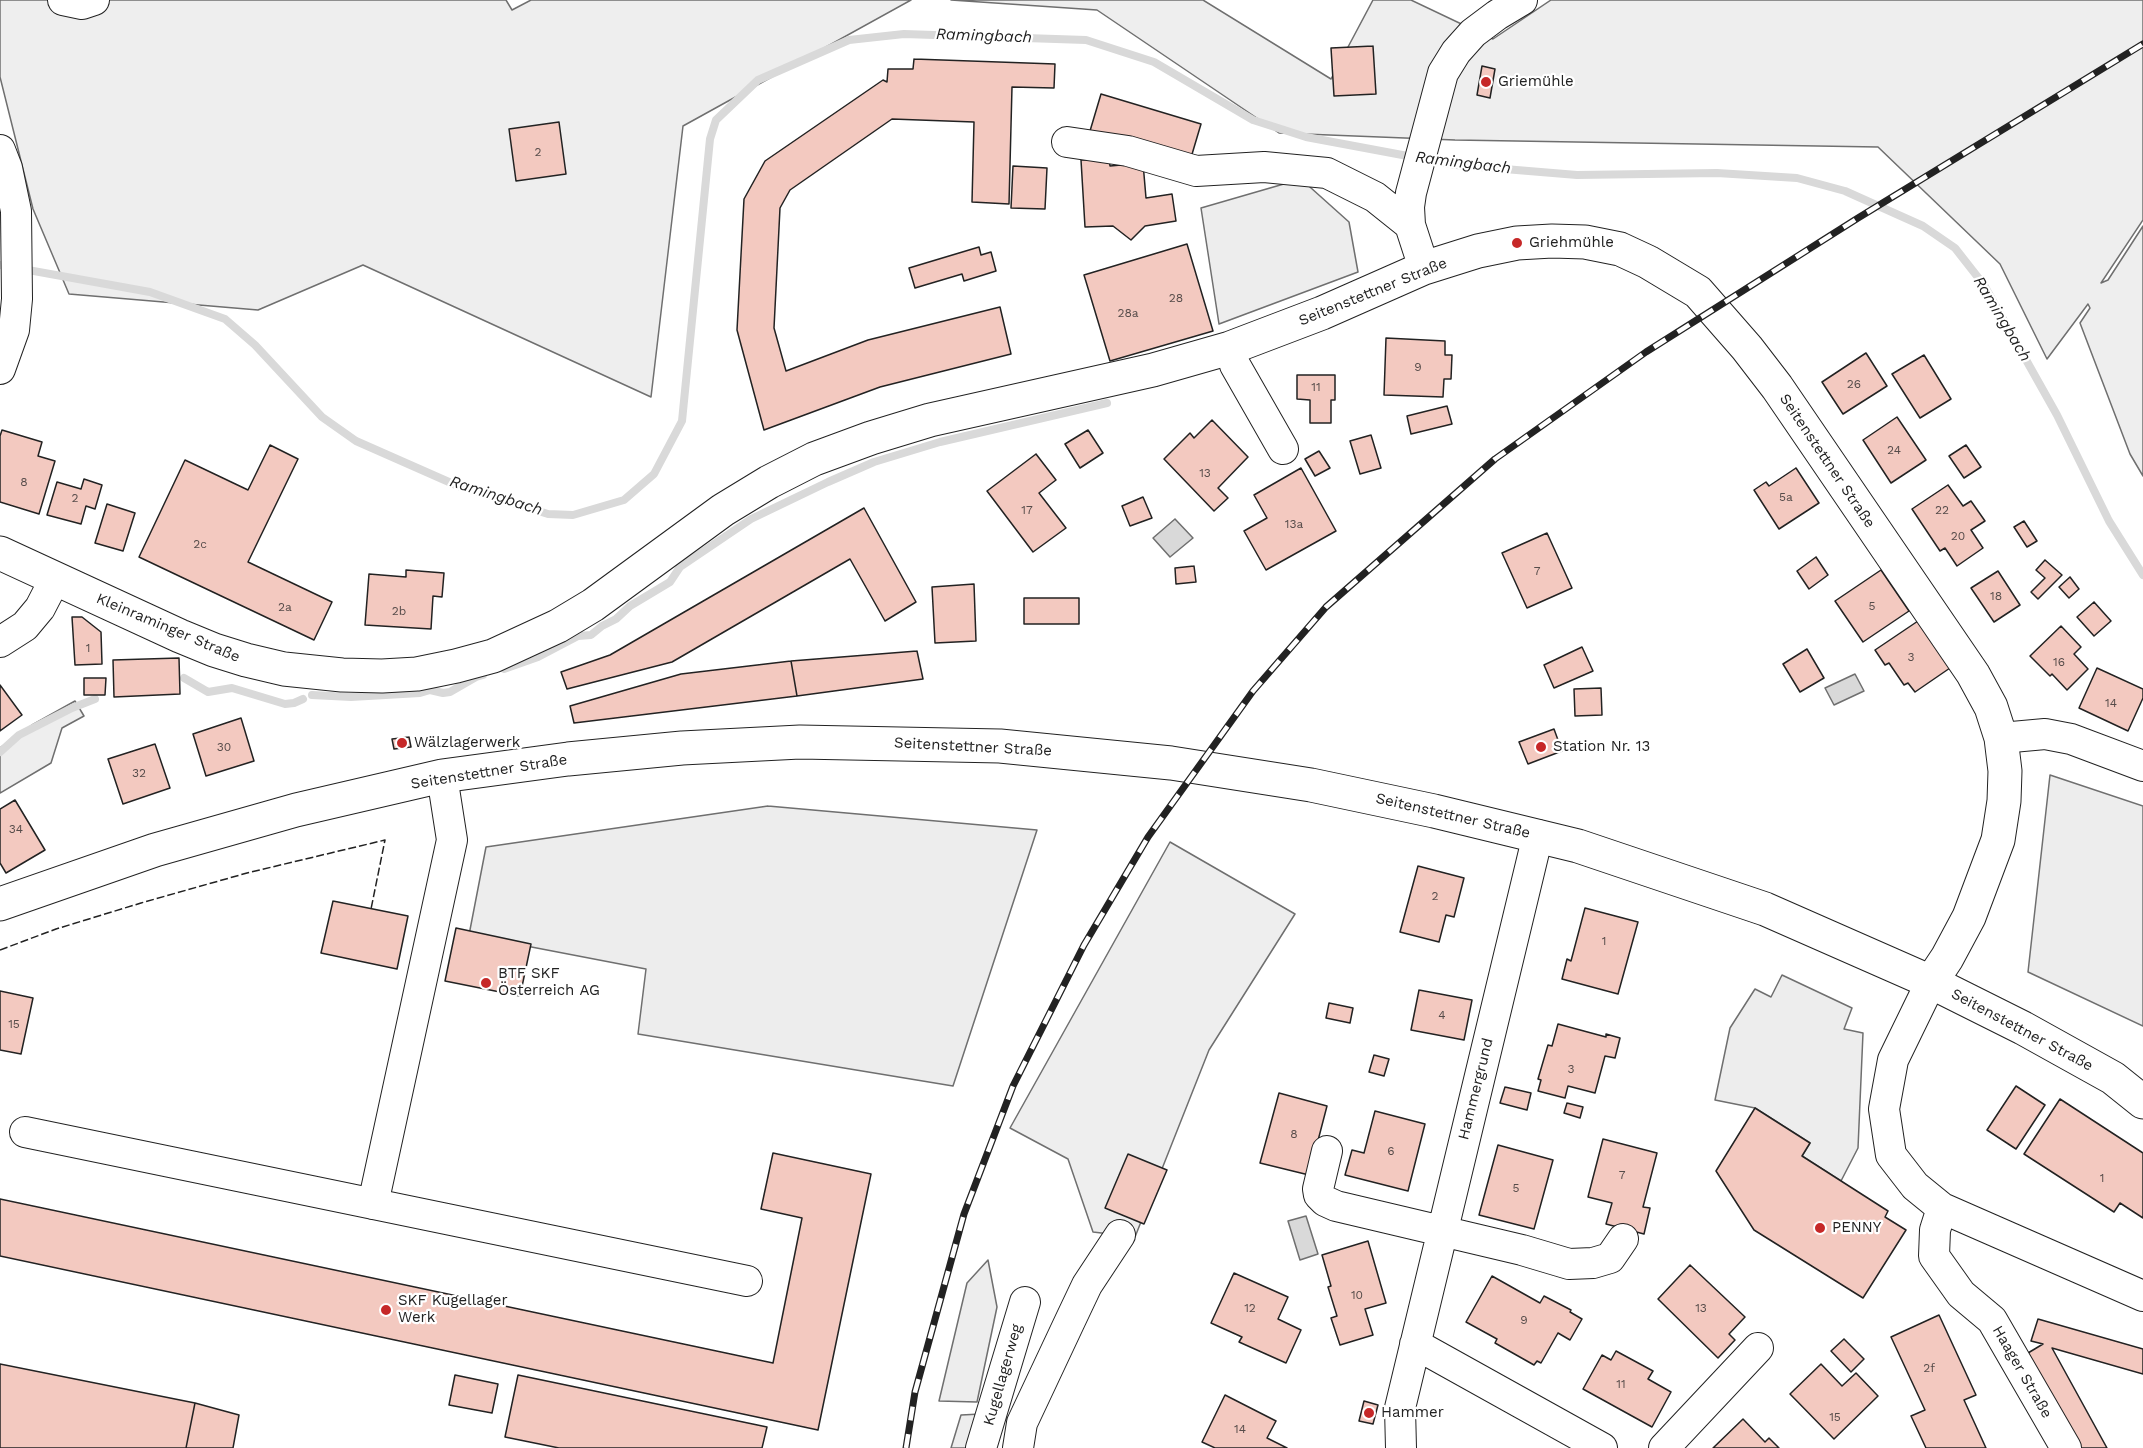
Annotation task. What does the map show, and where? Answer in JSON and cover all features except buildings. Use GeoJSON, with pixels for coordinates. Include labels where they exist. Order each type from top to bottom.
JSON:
{"type":"FeatureCollection","features":[{"type":"Feature","properties":{"kind":"main road","name":"Seitenstettner Straße"},"geometry":{"type":"LineString","coordinates":[[593,605],[723,510],[769,482],[814,459],[872,438],[930,420],[1153,370],[1230,348],[1322,313],[1424,268],[1478,251],[1517,243],[1552,241],[1585,243],[1620,249],[1648,262],[1698,292],[1748,348],[1973,674],[1992,707],[2001,738],[2005,771],[2004,801],[1998,840],[1969,917],[1931,982]]}},
{"type":"Feature","properties":{"kind":"main road","name":"Kleinraminger Straße"},"geometry":{"type":"LineString","coordinates":[[0,554],[214,650],[284,669],[342,675],[417,674],[494,656],[558,626],[593,605]]}},
{"type":"Feature","properties":{"kind":"main road","name":"Seitenstettner Straße"},"geometry":{"type":"LineString","coordinates":[[0,904],[155,850],[296,810],[442,776],[568,759],[682,748],[800,742],[1000,746],[1172,763],[1299,783],[1434,810],[1538,835],[1660,872],[1765,909],[1931,982],[2128,1083],[2143,1102]]}},
{"type":"Feature","properties":{"kind":"street"},"geometry":{"type":"LineString","coordinates":[[63,0],[82,4],[94,0]]}},
{"type":"Feature","properties":{"kind":"street"},"geometry":{"type":"LineString","coordinates":[[1424,268],[1410,225],[1411,193],[1443,73],[1456,52],[1473,33],[1522,0]]}},
{"type":"Feature","properties":{"kind":"street"},"geometry":{"type":"LineString","coordinates":[[1067,142],[1128,151],[1196,171],[1264,167],[1327,173],[1375,197],[1410,225]]}},
{"type":"Feature","properties":{"kind":"street"},"geometry":{"type":"LineString","coordinates":[[0,150],[7,168],[16,211],[17,299],[14,330],[0,369]]}},
{"type":"Feature","properties":{"kind":"street"},"geometry":{"type":"LineString","coordinates":[[1230,348],[1235,365],[1283,449]]}},
{"type":"Feature","properties":{"kind":"street"},"geometry":{"type":"LineString","coordinates":[[0,642],[25,626],[40,608],[55,579]]}},
{"type":"Feature","properties":{"kind":"street"},"geometry":{"type":"LineString","coordinates":[[2001,738],[2045,734],[2071,739],[2143,766]]}},
{"type":"Feature","properties":{"kind":"street"},"geometry":{"type":"LineString","coordinates":[[373,1204],[452,840],[442,776]]}},
{"type":"Feature","properties":{"kind":"street","name":"Hammergrund"},"geometry":{"type":"LineString","coordinates":[[1401,1448],[1400,1408],[1538,835]]}},
{"type":"Feature","properties":{"kind":"street"},"geometry":{"type":"LineString","coordinates":[[1931,982],[1893,1060],[1884,1109],[1891,1155],[1915,1186],[1942,1208],[2143,1296]]}},
{"type":"Feature","properties":{"kind":"street"},"geometry":{"type":"LineString","coordinates":[[25,1132],[747,1281]]}},
{"type":"Feature","properties":{"kind":"street"},"geometry":{"type":"LineString","coordinates":[[1327,1151],[1318,1189],[1319,1195],[1325,1201],[1336,1206],[1522,1250],[1569,1264],[1593,1263],[1610,1258],[1623,1239]]}},
{"type":"Feature","properties":{"kind":"street","name":"Haager Straße"},"geometry":{"type":"LineString","coordinates":[[1942,1208],[1935,1230],[1934,1256],[1961,1294],[1992,1320],[2066,1448]]}},
{"type":"Feature","properties":{"kind":"street"},"geometry":{"type":"LineString","coordinates":[[1018,1448],[1022,1423],[1068,1323],[1087,1285],[1120,1235]]}},
{"type":"Feature","properties":{"kind":"street","name":"Kugellagerweg"},"geometry":{"type":"LineString","coordinates":[[981,1448],[1025,1302]]}},
{"type":"Feature","properties":{"kind":"street"},"geometry":{"type":"LineString","coordinates":[[1415,1344],[1602,1448]]}},
{"type":"Feature","properties":{"kind":"street"},"geometry":{"type":"LineString","coordinates":[[1664,1448],[1758,1348]]}},
{"type":"Feature","properties":{"kind":"shaded area"},"geometry":{"type":"Polygon","coordinates":[[[0,0],[506,0],[512,10],[531,0],[911,0],[683,126],[651,397],[363,265],[258,310],[69,294],[33,209],[0,77],[0,0]]]}},
{"type":"Feature","properties":{"kind":"shaded area"},"geometry":{"type":"Polygon","coordinates":[[[951,0],[1203,0],[1331,79],[1373,0],[1411,0],[1493,39],[1551,0],[2143,0],[2143,220],[2101,283],[2108,280],[2143,226],[2143,476],[2130,454],[2080,323],[2090,308],[2088,304],[2047,359],[2000,264],[1878,147],[1455,140],[1279,133],[1097,10],[951,0]]]}},
{"type":"Feature","properties":{"kind":"shaded area"},"geometry":{"type":"Polygon","coordinates":[[[1301,179],[1349,222],[1358,272],[1219,324],[1201,208],[1301,179]]]}},
{"type":"Feature","properties":{"kind":"shaded area"},"geometry":{"type":"Polygon","coordinates":[[[1175,519],[1193,538],[1170,557],[1153,538],[1175,519]]]}},
{"type":"Feature","properties":{"kind":"shaded area"},"geometry":{"type":"Polygon","coordinates":[[[1855,674],[1864,691],[1834,705],[1825,688],[1855,674]]]}},
{"type":"Feature","properties":{"kind":"shaded area"},"geometry":{"type":"Polygon","coordinates":[[[75,701],[84,716],[62,728],[51,763],[0,793],[0,748],[32,725],[75,701]]]}},
{"type":"Feature","properties":{"kind":"shaded area"},"geometry":{"type":"Polygon","coordinates":[[[2050,775],[2143,806],[2143,1026],[2028,972],[2050,775]]]}},
{"type":"Feature","properties":{"kind":"shaded area"},"geometry":{"type":"Polygon","coordinates":[[[768,806],[1037,830],[953,1086],[638,1034],[646,969],[469,935],[486,847],[768,806]]]}},
{"type":"Feature","properties":{"kind":"shaded area"},"geometry":{"type":"Polygon","coordinates":[[[1170,842],[1295,914],[1209,1050],[1135,1237],[1093,1232],[1068,1159],[1010,1128],[1170,842]]]}},
{"type":"Feature","properties":{"kind":"shaded area"},"geometry":{"type":"Polygon","coordinates":[[[1782,975],[1852,1008],[1844,1029],[1863,1033],[1858,1148],[1841,1181],[1802,1156],[1810,1143],[1755,1108],[1715,1100],[1730,1028],[1755,989],[1771,997],[1782,975]]]}},
{"type":"Feature","properties":{"kind":"shaded area"},"geometry":{"type":"Polygon","coordinates":[[[1306,1216],[1318,1254],[1300,1260],[1288,1221],[1306,1216]]]}},
{"type":"Feature","properties":{"kind":"shaded area"},"geometry":{"type":"Polygon","coordinates":[[[988,1260],[997,1307],[977,1402],[939,1401],[967,1283],[988,1260]]]}},
{"type":"Feature","properties":{"kind":"shaded area"},"geometry":{"type":"Polygon","coordinates":[[[981,1414],[972,1448],[951,1448],[961,1415],[981,1414]]]}},
{"type":"Feature","properties":{"kind":"waterway","name":"Ramingbach"},"geometry":{"type":"LineString","coordinates":[[0,265],[150,292],[225,319],[255,345],[322,417],[356,441],[458,486],[548,514],[573,515],[624,500],[654,474],[682,421],[710,139],[716,120],[758,80],[849,40],[904,34],[1086,40],[1154,62],[1253,120],[1306,137],[1456,165],[1577,175],[1717,173],[1797,178],[1845,191],[1923,226],[1955,248],[1984,285],[2057,415],[2109,521],[2143,575]]}},
{"type":"Feature","properties":{"kind":"waterway"},"geometry":{"type":"LineString","coordinates":[[504,669],[538,657],[578,636],[591,635],[616,619],[630,606],[670,582],[680,567],[751,519],[828,482],[874,462],[940,442],[1107,403]]}},
{"type":"Feature","properties":{"kind":"waterway"},"geometry":{"type":"LineString","coordinates":[[312,695],[351,697],[420,693],[430,690],[443,693],[450,692],[483,675]]}},
{"type":"Feature","properties":{"kind":"waterway"},"geometry":{"type":"LineString","coordinates":[[184,678],[208,692],[232,688],[285,704],[303,699]]}},
{"type":"Feature","properties":{"kind":"waterway"},"geometry":{"type":"LineString","coordinates":[[0,752],[19,735],[95,699]]}},
{"type":"Feature","properties":{"kind":"railway"},"geometry":{"type":"LineString","coordinates":[[906,1448],[915,1392],[964,1214],[1013,1086],[1084,945],[1148,837],[1253,691],[1326,607],[1495,459],[1646,352],[1858,218],[2143,44]]}},
{"type":"Feature","properties":{"kind":"fence"},"geometry":{"type":"LineString","coordinates":[[0,950],[56,929],[141,903],[247,873],[385,840],[371,909]]}},
{"type":"Feature","properties":{"kind":"place","name":"Griemühle"},"geometry":{"type":"Point","coordinates":[1486,82]}},
{"type":"Feature","properties":{"kind":"place","name":"Griehmühle"},"geometry":{"type":"Point","coordinates":[1517,243]}},
{"type":"Feature","properties":{"kind":"place","name":"Wälzlagerwerk"},"geometry":{"type":"Point","coordinates":[402,743]}},
{"type":"Feature","properties":{"kind":"place","name":"Station Nr. 13"},"geometry":{"type":"Point","coordinates":[1541,747]}},
{"type":"Feature","properties":{"kind":"place","name":"BTF SKF Österreich AG"},"geometry":{"type":"Point","coordinates":[486,983]}},
{"type":"Feature","properties":{"kind":"place","name":"PENNY"},"geometry":{"type":"Point","coordinates":[1820,1228]}},
{"type":"Feature","properties":{"kind":"place","name":"SKF Kugellager Werk"},"geometry":{"type":"Point","coordinates":[386,1310]}},
{"type":"Feature","properties":{"kind":"place","name":"Hammer"},"geometry":{"type":"Point","coordinates":[1369,1413]}}]}
